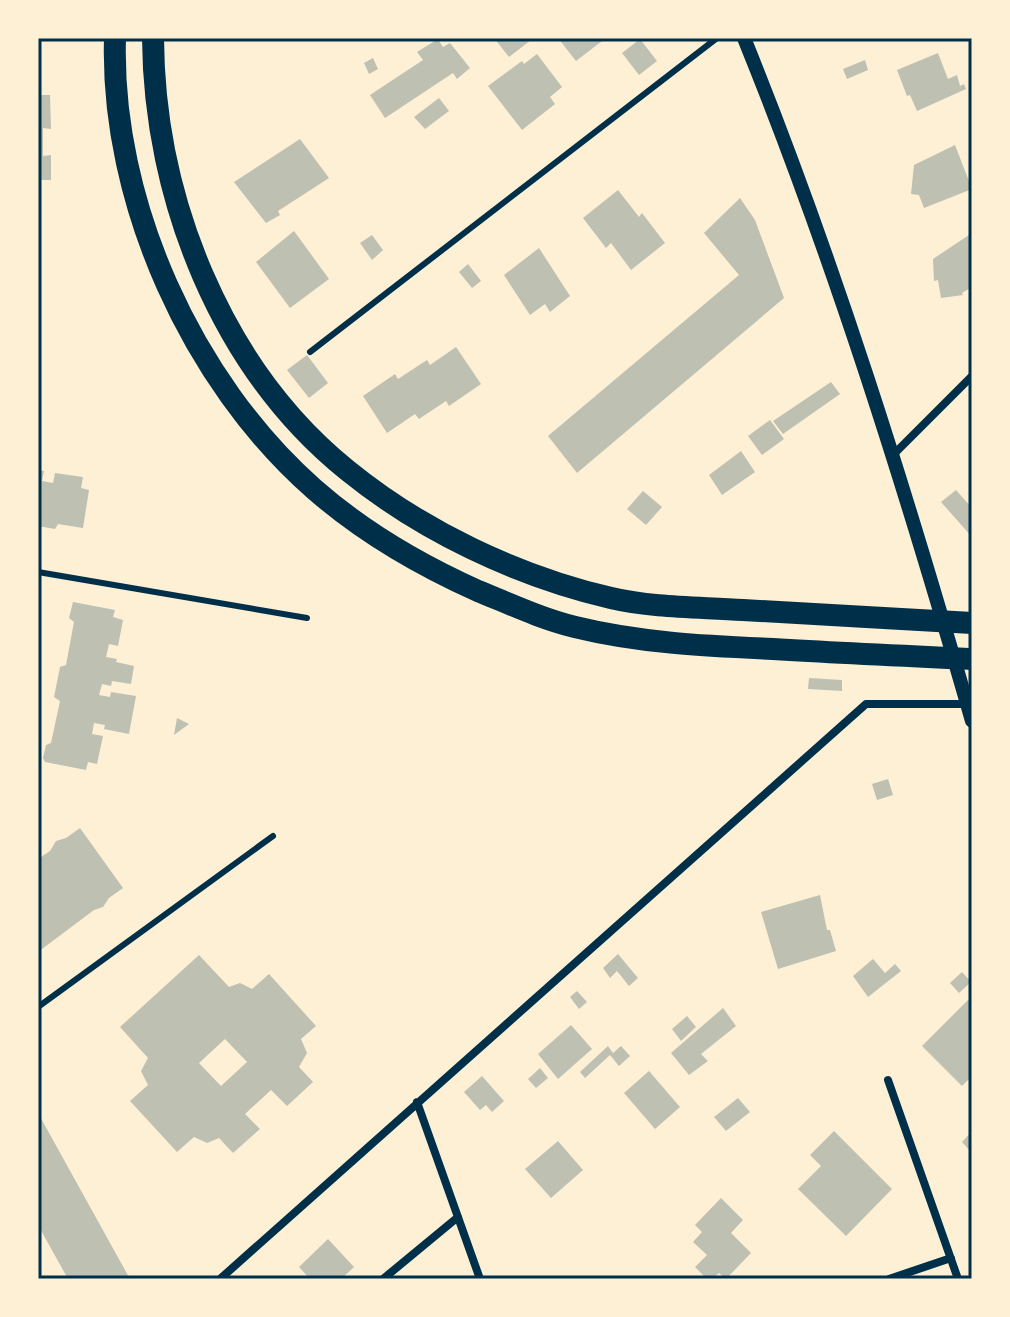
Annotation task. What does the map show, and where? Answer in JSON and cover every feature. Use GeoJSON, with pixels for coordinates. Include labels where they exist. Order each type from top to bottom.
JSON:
{"type":"FeatureCollection","features":[{"type":"Feature","properties":{"kind":"highway"},"geometry":{"type":"LineString","coordinates":[[115,38],[119,110],[139,213],[164,279],[190,332],[248,422],[314,490],[353,521],[453,579],[513,606],[571,626],[625,638],[682,645],[972,659]]}},
{"type":"Feature","properties":{"kind":"highway"},"geometry":{"type":"LineString","coordinates":[[153,38],[158,120],[173,190],[193,252],[219,309],[256,371],[296,420],[346,469],[406,511],[467,545],[545,580],[614,599],[687,607],[972,623]]}},
{"type":"Feature","properties":{"kind":"street"},"geometry":{"type":"LineString","coordinates":[[744,38],[785,140],[892,456],[972,721]]}},
{"type":"Feature","properties":{"kind":"street"},"geometry":{"type":"LineString","coordinates":[[892,456],[972,376]]}},
{"type":"Feature","properties":{"kind":"street"},"geometry":{"type":"LineString","coordinates":[[220,1279],[866,704],[967,704]]}},
{"type":"Feature","properties":{"kind":"street"},"geometry":{"type":"LineString","coordinates":[[888,1080],[958,1279]]}},
{"type":"Feature","properties":{"kind":"street"},"geometry":{"type":"LineString","coordinates":[[417,1102],[480,1279]]}},
{"type":"Feature","properties":{"kind":"street"},"geometry":{"type":"LineString","coordinates":[[383,1279],[458,1217]]}},
{"type":"Feature","properties":{"kind":"street"},"geometry":{"type":"LineString","coordinates":[[889,1279],[951,1258]]}},
{"type":"Feature","properties":{"kind":"lane"},"geometry":{"type":"LineString","coordinates":[[310,352],[717,38]]}},
{"type":"Feature","properties":{"kind":"lane"},"geometry":{"type":"LineString","coordinates":[[38,572],[307,618]]}},
{"type":"Feature","properties":{"kind":"lane"},"geometry":{"type":"LineString","coordinates":[[38,1007],[273,836]]}},
{"type":"Feature","properties":{"kind":"building"},"geometry":{"type":"Polygon","coordinates":[[[494,38],[530,38],[531,40],[509,57],[494,38]]]}},
{"type":"Feature","properties":{"kind":"building"},"geometry":{"type":"Polygon","coordinates":[[[558,38],[606,38],[576,61],[558,38]]]}},
{"type":"Feature","properties":{"kind":"building"},"geometry":{"type":"Polygon","coordinates":[[[438,39],[443,47],[450,43],[470,68],[457,79],[453,73],[385,118],[370,95],[423,60],[417,52],[438,39]]]}},
{"type":"Feature","properties":{"kind":"building"},"geometry":{"type":"Polygon","coordinates":[[[640,39],[657,61],[639,75],[622,53],[640,39]]]}},
{"type":"Feature","properties":{"kind":"building"},"geometry":{"type":"Polygon","coordinates":[[[938,53],[948,79],[957,75],[960,86],[964,84],[966,89],[917,111],[910,95],[907,96],[897,70],[938,53]]]}},
{"type":"Feature","properties":{"kind":"building"},"geometry":{"type":"Polygon","coordinates":[[[537,54],[562,87],[550,97],[555,104],[522,130],[488,86],[537,54]]]}},
{"type":"Feature","properties":{"kind":"building"},"geometry":{"type":"Polygon","coordinates":[[[373,58],[378,69],[369,74],[364,63],[373,58]]]}},
{"type":"Feature","properties":{"kind":"building"},"geometry":{"type":"Polygon","coordinates":[[[865,60],[868,70],[847,79],[843,69],[865,60]]]}},
{"type":"Feature","properties":{"kind":"building"},"geometry":{"type":"Polygon","coordinates":[[[38,95],[50,95],[51,129],[43,128],[43,156],[51,155],[51,180],[38,180],[38,95]]]}},
{"type":"Feature","properties":{"kind":"building"},"geometry":{"type":"Polygon","coordinates":[[[439,98],[449,111],[425,129],[414,117],[439,98]]]}},
{"type":"Feature","properties":{"kind":"building"},"geometry":{"type":"Polygon","coordinates":[[[300,139],[329,178],[278,211],[280,215],[266,223],[234,182],[300,139]]]}},
{"type":"Feature","properties":{"kind":"building"},"geometry":{"type":"Polygon","coordinates":[[[955,145],[972,189],[924,208],[919,195],[911,194],[914,165],[955,145]]]}},
{"type":"Feature","properties":{"kind":"building"},"geometry":{"type":"Polygon","coordinates":[[[618,190],[639,217],[642,213],[665,243],[631,270],[611,243],[606,248],[583,218],[618,190]]]}},
{"type":"Feature","properties":{"kind":"building"},"geometry":{"type":"Polygon","coordinates":[[[740,198],[755,220],[784,298],[577,473],[548,436],[739,275],[704,233],[740,198]]]}},
{"type":"Feature","properties":{"kind":"building"},"geometry":{"type":"Polygon","coordinates":[[[294,231],[329,279],[290,308],[256,262],[294,231]]]}},
{"type":"Feature","properties":{"kind":"building"},"geometry":{"type":"Polygon","coordinates":[[[972,233],[972,287],[963,295],[941,298],[938,280],[934,281],[933,259],[972,233]]]}},
{"type":"Feature","properties":{"kind":"building"},"geometry":{"type":"Polygon","coordinates":[[[372,235],[383,250],[372,260],[360,243],[372,235]]]}},
{"type":"Feature","properties":{"kind":"building"},"geometry":{"type":"Polygon","coordinates":[[[539,248],[570,296],[550,312],[545,304],[530,315],[504,275],[539,248]]]}},
{"type":"Feature","properties":{"kind":"building"},"geometry":{"type":"Polygon","coordinates":[[[468,264],[481,281],[472,288],[459,272],[468,264]]]}},
{"type":"Feature","properties":{"kind":"building"},"geometry":{"type":"Polygon","coordinates":[[[456,347],[481,384],[449,406],[446,401],[419,419],[415,414],[387,433],[363,396],[395,374],[398,379],[427,360],[430,365],[456,347]]]}},
{"type":"Feature","properties":{"kind":"building"},"geometry":{"type":"Polygon","coordinates":[[[307,355],[328,383],[309,398],[287,370],[307,355]]]}},
{"type":"Feature","properties":{"kind":"building"},"geometry":{"type":"Polygon","coordinates":[[[831,382],[840,394],[783,434],[773,421],[831,382]]]}},
{"type":"Feature","properties":{"kind":"building"},"geometry":{"type":"Polygon","coordinates":[[[770,420],[784,439],[762,455],[748,436],[770,420]]]}},
{"type":"Feature","properties":{"kind":"building"},"geometry":{"type":"Polygon","coordinates":[[[741,451],[755,472],[722,495],[709,475],[741,451]]]}},
{"type":"Feature","properties":{"kind":"building"},"geometry":{"type":"Polygon","coordinates":[[[38,470],[44,471],[42,481],[53,483],[55,473],[83,477],[81,488],[89,490],[83,528],[58,524],[55,529],[38,526],[38,470]]]}},
{"type":"Feature","properties":{"kind":"building"},"geometry":{"type":"Polygon","coordinates":[[[956,490],[972,508],[972,537],[941,502],[956,490]]]}},
{"type":"Feature","properties":{"kind":"building"},"geometry":{"type":"Polygon","coordinates":[[[643,491],[662,507],[646,525],[627,509],[643,491]]]}},
{"type":"Feature","properties":{"kind":"building"},"geometry":{"type":"Polygon","coordinates":[[[73,602],[115,610],[113,617],[123,620],[118,646],[109,644],[106,657],[134,666],[131,684],[112,681],[111,686],[102,684],[99,695],[110,697],[111,692],[136,696],[129,734],[104,729],[105,725],[94,723],[92,734],[103,736],[97,764],[88,762],[86,770],[45,762],[43,758],[46,745],[51,743],[60,701],[54,697],[60,667],[66,665],[74,622],[69,618],[73,602]]]}},
{"type":"Feature","properties":{"kind":"building"},"geometry":{"type":"Polygon","coordinates":[[[809,678],[842,680],[842,691],[808,689],[809,678]]]}},
{"type":"Feature","properties":{"kind":"building"},"geometry":{"type":"Polygon","coordinates":[[[177,718],[189,724],[174,735],[177,718]]]}},
{"type":"Feature","properties":{"kind":"building"},"geometry":{"type":"Polygon","coordinates":[[[888,779],[893,795],[877,800],[872,784],[888,779]]]}},
{"type":"Feature","properties":{"kind":"building"},"geometry":{"type":"Polygon","coordinates":[[[80,828],[123,888],[103,907],[94,910],[38,952],[38,859],[50,851],[56,841],[80,828]]]}},
{"type":"Feature","properties":{"kind":"building"},"geometry":{"type":"Polygon","coordinates":[[[820,895],[827,930],[830,930],[836,951],[778,969],[761,912],[820,895]]]}},
{"type":"Feature","properties":{"kind":"building"},"geometry":{"type":"Polygon","coordinates":[[[618,954],[638,978],[629,986],[617,971],[610,978],[603,968],[618,954]]]}},
{"type":"Feature","properties":{"kind":"building"},"geometry":{"type":"Polygon","coordinates":[[[199,955],[229,987],[240,983],[252,989],[269,974],[316,1026],[301,1039],[307,1053],[299,1067],[313,1082],[287,1106],[271,1090],[245,1114],[260,1129],[233,1153],[219,1138],[207,1143],[194,1137],[177,1152],[130,1101],[148,1085],[141,1071],[148,1058],[120,1027],[199,955]],[[225,1039],[199,1063],[221,1086],[247,1062],[225,1039]]]}},
{"type":"Feature","properties":{"kind":"building"},"geometry":{"type":"Polygon","coordinates":[[[873,959],[885,973],[895,964],[901,971],[868,997],[853,976],[873,959]]]}},
{"type":"Feature","properties":{"kind":"building"},"geometry":{"type":"Polygon","coordinates":[[[962,972],[971,982],[959,993],[950,983],[962,972]]]}},
{"type":"Feature","properties":{"kind":"building"},"geometry":{"type":"Polygon","coordinates":[[[577,991],[587,1002],[579,1009],[570,997],[577,991]]]}},
{"type":"Feature","properties":{"kind":"building"},"geometry":{"type":"Polygon","coordinates":[[[968,1000],[972,1004],[972,1076],[962,1086],[922,1046],[968,1000]]]}},
{"type":"Feature","properties":{"kind":"building"},"geometry":{"type":"Polygon","coordinates":[[[723,1008],[736,1026],[701,1054],[708,1061],[689,1075],[671,1053],[723,1008]]]}},
{"type":"Feature","properties":{"kind":"building"},"geometry":{"type":"Polygon","coordinates":[[[687,1016],[696,1027],[681,1041],[672,1029],[687,1016]]]}},
{"type":"Feature","properties":{"kind":"building"},"geometry":{"type":"Polygon","coordinates":[[[571,1025],[592,1049],[558,1079],[538,1054],[571,1025]]]}},
{"type":"Feature","properties":{"kind":"building"},"geometry":{"type":"Polygon","coordinates":[[[608,1046],[613,1053],[621,1046],[630,1056],[619,1066],[610,1055],[585,1078],[580,1072],[608,1046]]]}},
{"type":"Feature","properties":{"kind":"building"},"geometry":{"type":"Polygon","coordinates":[[[540,1068],[548,1078],[536,1088],[528,1079],[540,1068]]]}},
{"type":"Feature","properties":{"kind":"building"},"geometry":{"type":"Polygon","coordinates":[[[649,1071],[680,1107],[655,1129],[624,1093],[649,1071]]]}},
{"type":"Feature","properties":{"kind":"building"},"geometry":{"type":"Polygon","coordinates":[[[482,1076],[504,1101],[492,1112],[486,1105],[480,1110],[464,1092],[482,1076]]]}},
{"type":"Feature","properties":{"kind":"building"},"geometry":{"type":"Polygon","coordinates":[[[738,1098],[750,1112],[726,1131],[714,1117],[738,1098]]]}},
{"type":"Feature","properties":{"kind":"building"},"geometry":{"type":"Polygon","coordinates":[[[38,1113],[130,1279],[68,1279],[38,1225],[38,1113]]]}},
{"type":"Feature","properties":{"kind":"building"},"geometry":{"type":"Polygon","coordinates":[[[834,1131],[892,1189],[846,1236],[798,1189],[821,1166],[810,1155],[834,1131]]]}},
{"type":"Feature","properties":{"kind":"building"},"geometry":{"type":"Polygon","coordinates":[[[972,1131],[972,1153],[962,1142],[972,1131]]]}},
{"type":"Feature","properties":{"kind":"building"},"geometry":{"type":"Polygon","coordinates":[[[558,1141],[583,1170],[551,1198],[525,1169],[558,1141]]]}},
{"type":"Feature","properties":{"kind":"building"},"geometry":{"type":"Polygon","coordinates":[[[721,1198],[743,1220],[731,1233],[751,1253],[726,1279],[719,1273],[707,1279],[695,1267],[707,1255],[693,1242],[702,1232],[695,1225],[721,1198]]]}},
{"type":"Feature","properties":{"kind":"building"},"geometry":{"type":"Polygon","coordinates":[[[328,1239],[354,1267],[341,1279],[310,1279],[299,1267],[328,1239]]]}}]}
